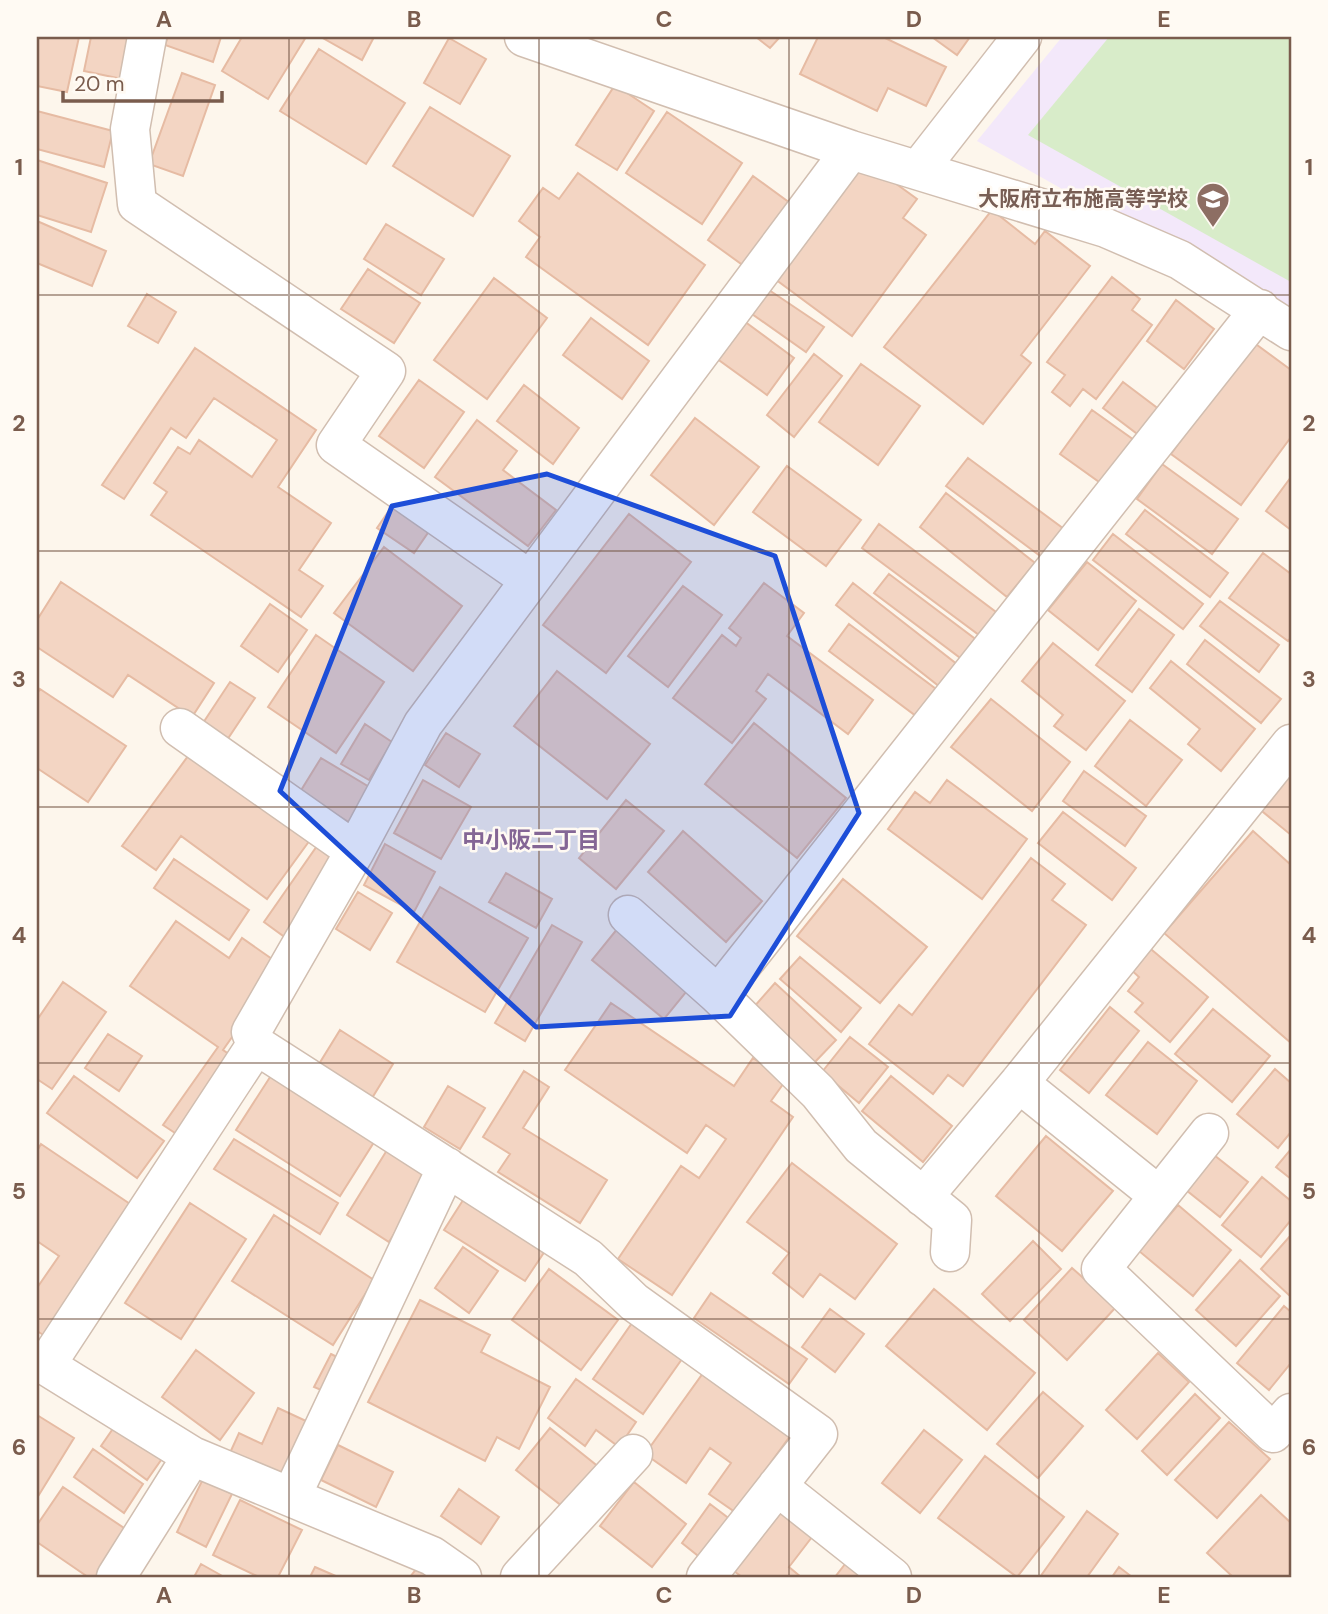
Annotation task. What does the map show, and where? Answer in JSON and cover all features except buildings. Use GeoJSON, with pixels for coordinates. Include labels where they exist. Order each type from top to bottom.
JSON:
{"type":"FeatureCollection","features":[{"type":"Feature","properties":{"kind":"street"},"geometry":{"type":"LineString","coordinates":[[147,37],[130,129],[137,204],[386,370],[336,445],[530,580]]}},
{"type":"Feature","properties":{"kind":"street"},"geometry":{"type":"LineString","coordinates":[[524,37],[851,150],[1106,228],[1180,260],[1291,331]]}},
{"type":"Feature","properties":{"kind":"street"},"geometry":{"type":"LineString","coordinates":[[919,169],[1022,37]]}},
{"type":"Feature","properties":{"kind":"street"},"geometry":{"type":"LineString","coordinates":[[706,1577],[818,1434],[634,1302],[588,1258],[256,1045],[251,1031],[355,850],[423,724],[851,150]]}},
{"type":"Feature","properties":{"kind":"street"},"geometry":{"type":"LineString","coordinates":[[718,995],[1260,309]]}},
{"type":"Feature","properties":{"kind":"street"},"geometry":{"type":"LineString","coordinates":[[180,728],[355,850]]}},
{"type":"Feature","properties":{"kind":"street"},"geometry":{"type":"LineString","coordinates":[[923,1197],[1019,1083],[1291,744]]}},
{"type":"Feature","properties":{"kind":"street"},"geometry":{"type":"LineString","coordinates":[[628,915],[718,995],[818,1092],[861,1146],[953,1220],[950,1252]]}},
{"type":"Feature","properties":{"kind":"street"},"geometry":{"type":"LineString","coordinates":[[256,1045],[42,1363],[192,1456],[432,1556],[462,1577]]}},
{"type":"Feature","properties":{"kind":"street"},"geometry":{"type":"LineString","coordinates":[[1019,1083],[1158,1195]]}},
{"type":"Feature","properties":{"kind":"street"},"geometry":{"type":"LineString","coordinates":[[1209,1133],[1101,1269],[1273,1433],[1291,1413]]}},
{"type":"Feature","properties":{"kind":"street"},"geometry":{"type":"LineString","coordinates":[[291,1497],[447,1167]]}},
{"type":"Feature","properties":{"kind":"street"},"geometry":{"type":"LineString","coordinates":[[520,1577],[633,1454]]}},
{"type":"Feature","properties":{"kind":"street"},"geometry":{"type":"LineString","coordinates":[[116,1577],[192,1456]]}},
{"type":"Feature","properties":{"kind":"street"},"geometry":{"type":"LineString","coordinates":[[777,1486],[892,1577]]}},
{"type":"Feature","properties":{"kind":"highlighted area"},"geometry":{"type":"Polygon","coordinates":[[[547,474],[775,556],[859,813],[730,1016],[536,1027],[280,791],[392,506],[547,474]]]}},
{"type":"Feature","properties":{"kind":"shaded area","name":"大阪府立布施高等学校"},"geometry":{"type":"Polygon","coordinates":[[[1062,37],[1291,37],[1291,318],[977,141],[1062,37]]]}},
{"type":"Feature","properties":{"kind":"green space","name":"大阪府立布施高等学校"},"geometry":{"type":"Polygon","coordinates":[[[1109,37],[1291,37],[1291,282],[1028,135],[1109,37]]]}},
{"type":"Feature","properties":{"kind":"place","name":"大阪府立布施高等学校"},"geometry":{"type":"Point","coordinates":[1213,229]}},
{"type":"Feature","properties":{"kind":"district","name":"中小阪二丁目"},"geometry":{"type":"Point","coordinates":[531,840]}}]}
